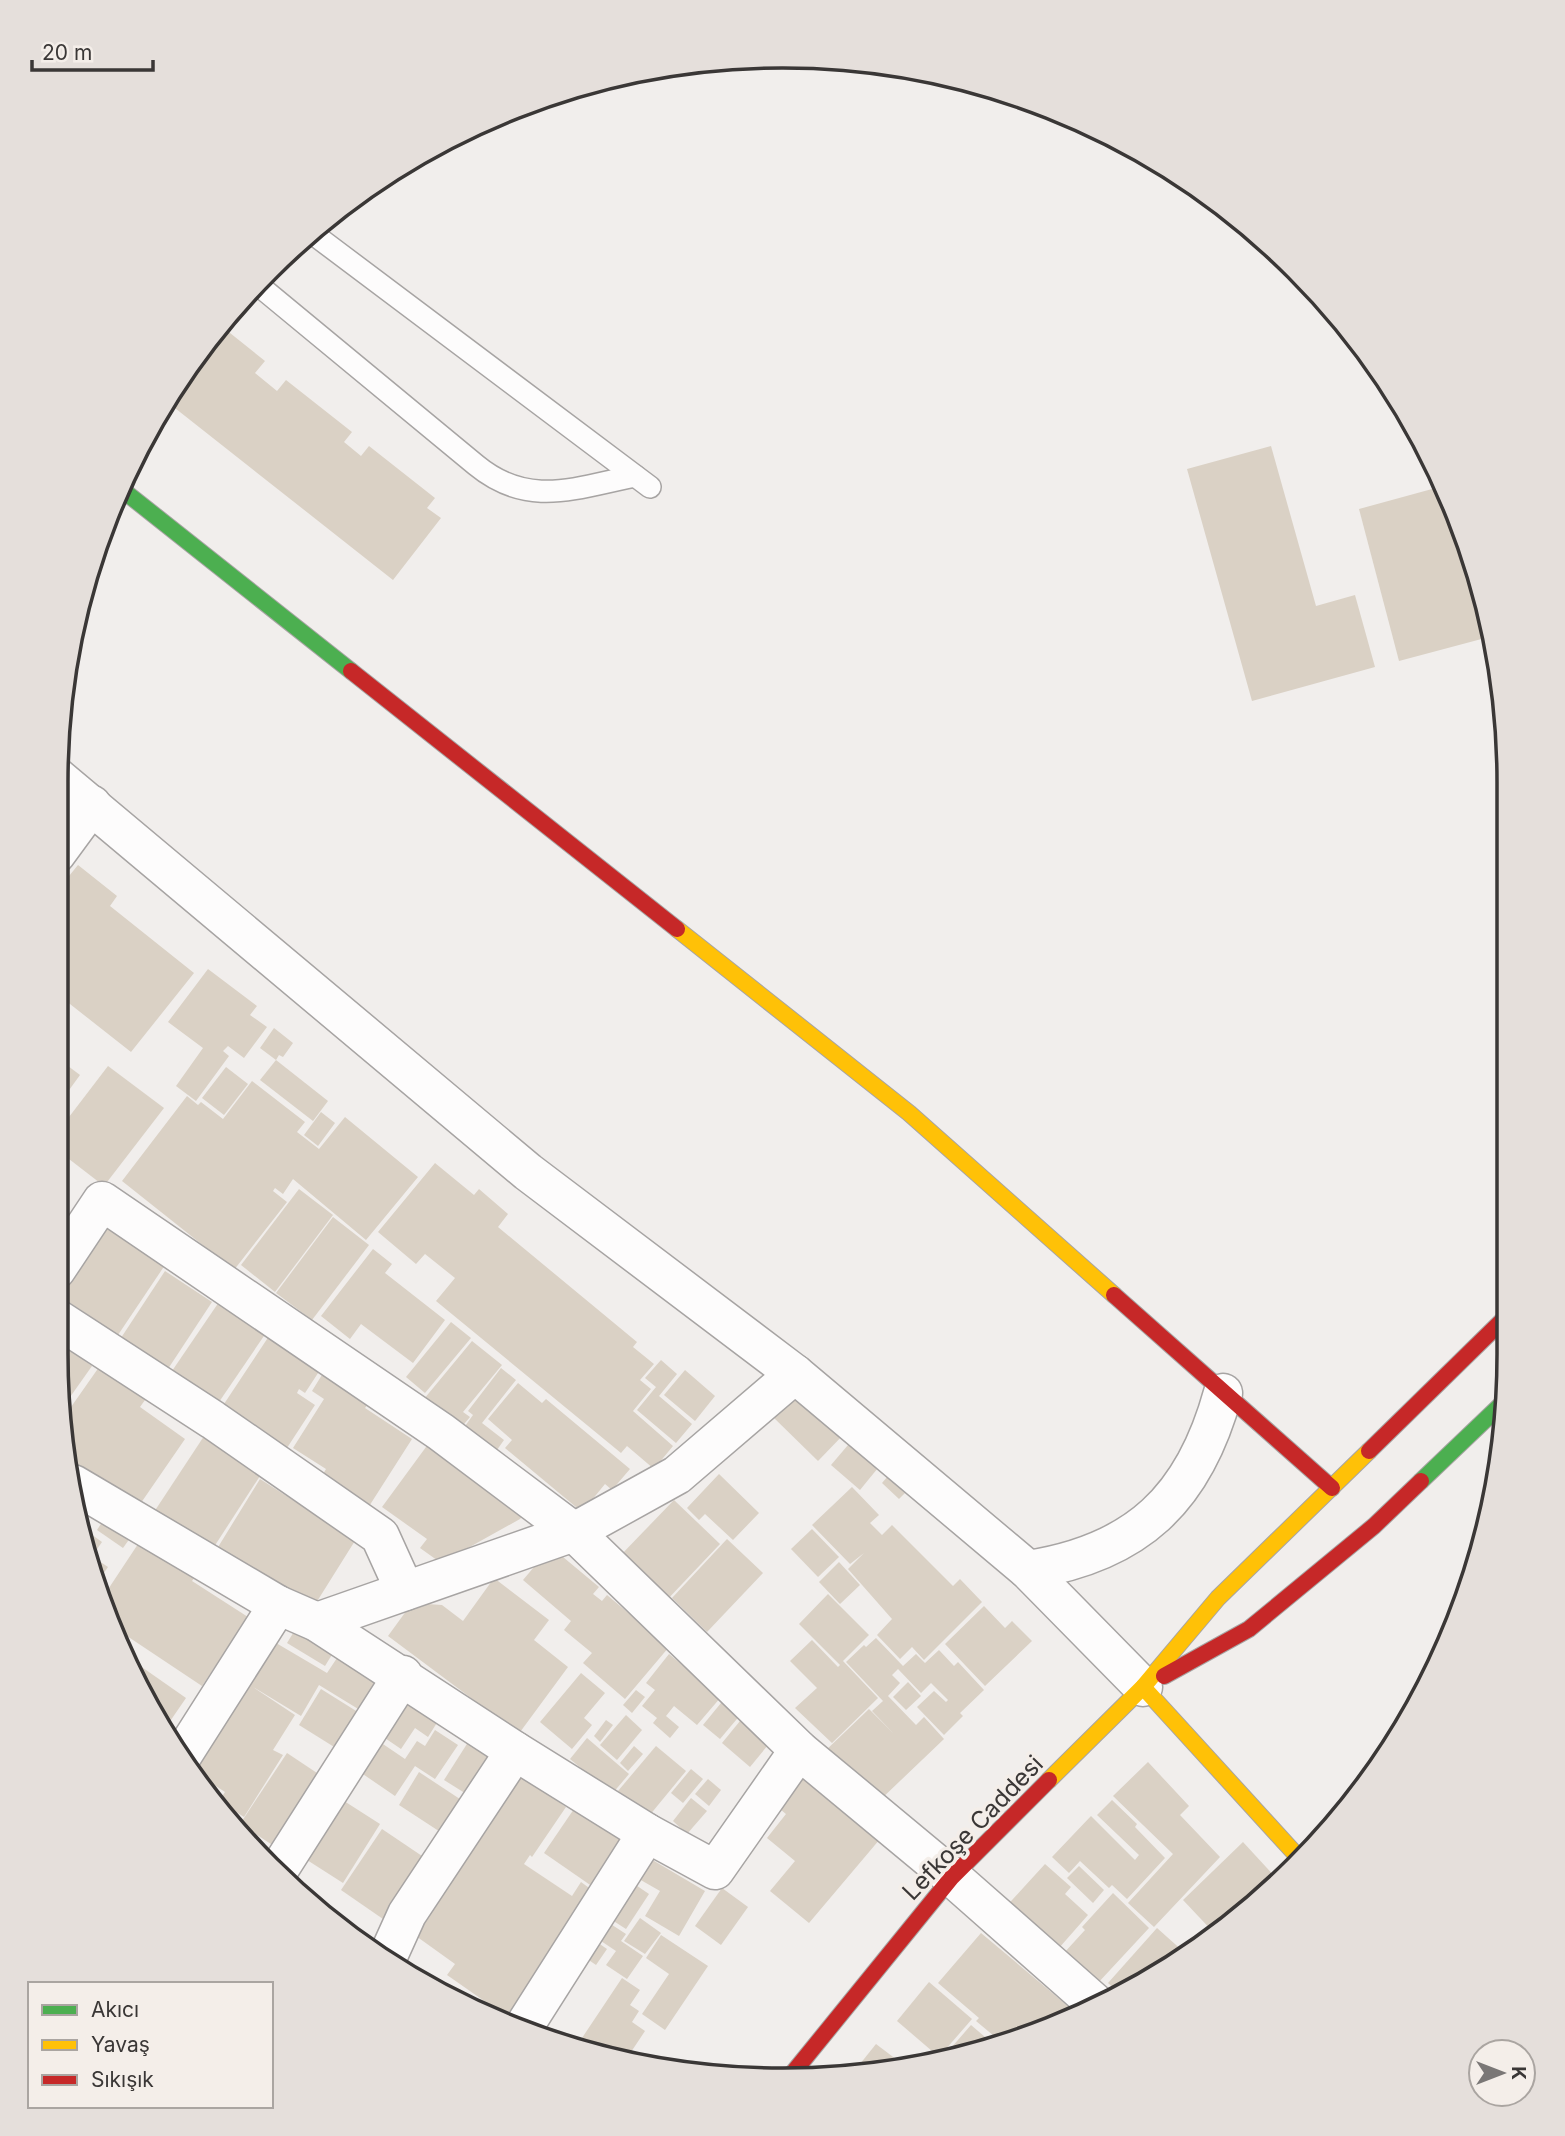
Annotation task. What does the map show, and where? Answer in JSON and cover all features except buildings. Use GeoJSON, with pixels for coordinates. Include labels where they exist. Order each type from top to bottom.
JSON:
{"type":"FeatureCollection","features":[{"type":"Feature","properties":{"kind":"street"},"geometry":{"type":"LineString","coordinates":[[129,495],[909,1113],[1332,1488]]}},
{"type":"Feature","properties":{"kind":"street"},"geometry":{"type":"LineString","coordinates":[[68,786],[528,1172],[795,1374],[1028,1570],[1143,1687],[1294,1852]]}},
{"type":"Feature","properties":{"kind":"street"},"geometry":{"type":"LineString","coordinates":[[68,838],[92,805]]}},
{"type":"Feature","properties":{"kind":"street"},"geometry":{"type":"LineString","coordinates":[[68,1252],[102,1201],[442,1432],[574,1532],[799,1750],[952,1877],[1089,1998]]}},
{"type":"Feature","properties":{"kind":"street"},"geometry":{"type":"LineString","coordinates":[[68,1326],[213,1420],[380,1536],[405,1591]]}},
{"type":"Feature","properties":{"kind":"street"},"geometry":{"type":"LineString","coordinates":[[1143,1687],[1218,1598],[1497,1326]]}},
{"type":"Feature","properties":{"kind":"street"},"geometry":{"type":"LineString","coordinates":[[317,1622],[574,1532],[677,1475],[795,1374]]}},
{"type":"Feature","properties":{"kind":"street"},"geometry":{"type":"LineString","coordinates":[[1028,1570],[1066,1564],[1103,1550],[1136,1531],[1166,1506],[1192,1472],[1212,1434],[1223,1393]]}},
{"type":"Feature","properties":{"kind":"street"},"geometry":{"type":"LineString","coordinates":[[1143,1687],[1249,1629],[1374,1527],[1494,1411]]}},
{"type":"Feature","properties":{"kind":"street"},"geometry":{"type":"LineString","coordinates":[[81,1489],[278,1605],[317,1622],[403,1675],[515,1751],[647,1833],[715,1870],[799,1750]]}},
{"type":"Feature","properties":{"kind":"street"},"geometry":{"type":"LineString","coordinates":[[187,1747],[278,1605]]}},
{"type":"Feature","properties":{"kind":"street"},"geometry":{"type":"LineString","coordinates":[[282,1864],[403,1675]]}},
{"type":"Feature","properties":{"kind":"street","name":"Lefkoşe Caddesi"},"geometry":{"type":"LineString","coordinates":[[797,2067],[952,1877],[1143,1687]]}},
{"type":"Feature","properties":{"kind":"street"},"geometry":{"type":"LineString","coordinates":[[391,1950],[407,1914],[515,1751]]}},
{"type":"Feature","properties":{"kind":"street"},"geometry":{"type":"LineString","coordinates":[[528,2020],[647,1833]]}},
{"type":"Feature","properties":{"kind":"lane"},"geometry":{"type":"LineString","coordinates":[[265,290],[475,466],[505,485],[522,491],[556,492],[642,482],[320,239]]}},
{"type":"Feature","properties":{"kind":"traffic: fast"},"geometry":{"type":"LineString","coordinates":[[129,495],[351,671]]}},
{"type":"Feature","properties":{"kind":"traffic: fast"},"geometry":{"type":"LineString","coordinates":[[1421,1481],[1494,1411]]}},
{"type":"Feature","properties":{"kind":"traffic: slow"},"geometry":{"type":"LineString","coordinates":[[677,929],[909,1113],[1114,1295]]}},
{"type":"Feature","properties":{"kind":"traffic: slow"},"geometry":{"type":"LineString","coordinates":[[1049,1780],[1143,1687],[1218,1598],[1369,1451]]}},
{"type":"Feature","properties":{"kind":"traffic: slow"},"geometry":{"type":"LineString","coordinates":[[1143,1687],[1294,1852]]}},
{"type":"Feature","properties":{"kind":"traffic: jam"},"geometry":{"type":"LineString","coordinates":[[351,671],[677,929]]}},
{"type":"Feature","properties":{"kind":"traffic: jam"},"geometry":{"type":"LineString","coordinates":[[1114,1295],[1332,1488]]}},
{"type":"Feature","properties":{"kind":"traffic: jam"},"geometry":{"type":"LineString","coordinates":[[1369,1451],[1497,1326]]}},
{"type":"Feature","properties":{"kind":"traffic: jam"},"geometry":{"type":"LineString","coordinates":[[1164,1676],[1249,1629],[1374,1526],[1421,1481]]}},
{"type":"Feature","properties":{"kind":"traffic: jam"},"geometry":{"type":"LineString","coordinates":[[797,2067],[952,1877],[1049,1780]]}}]}
